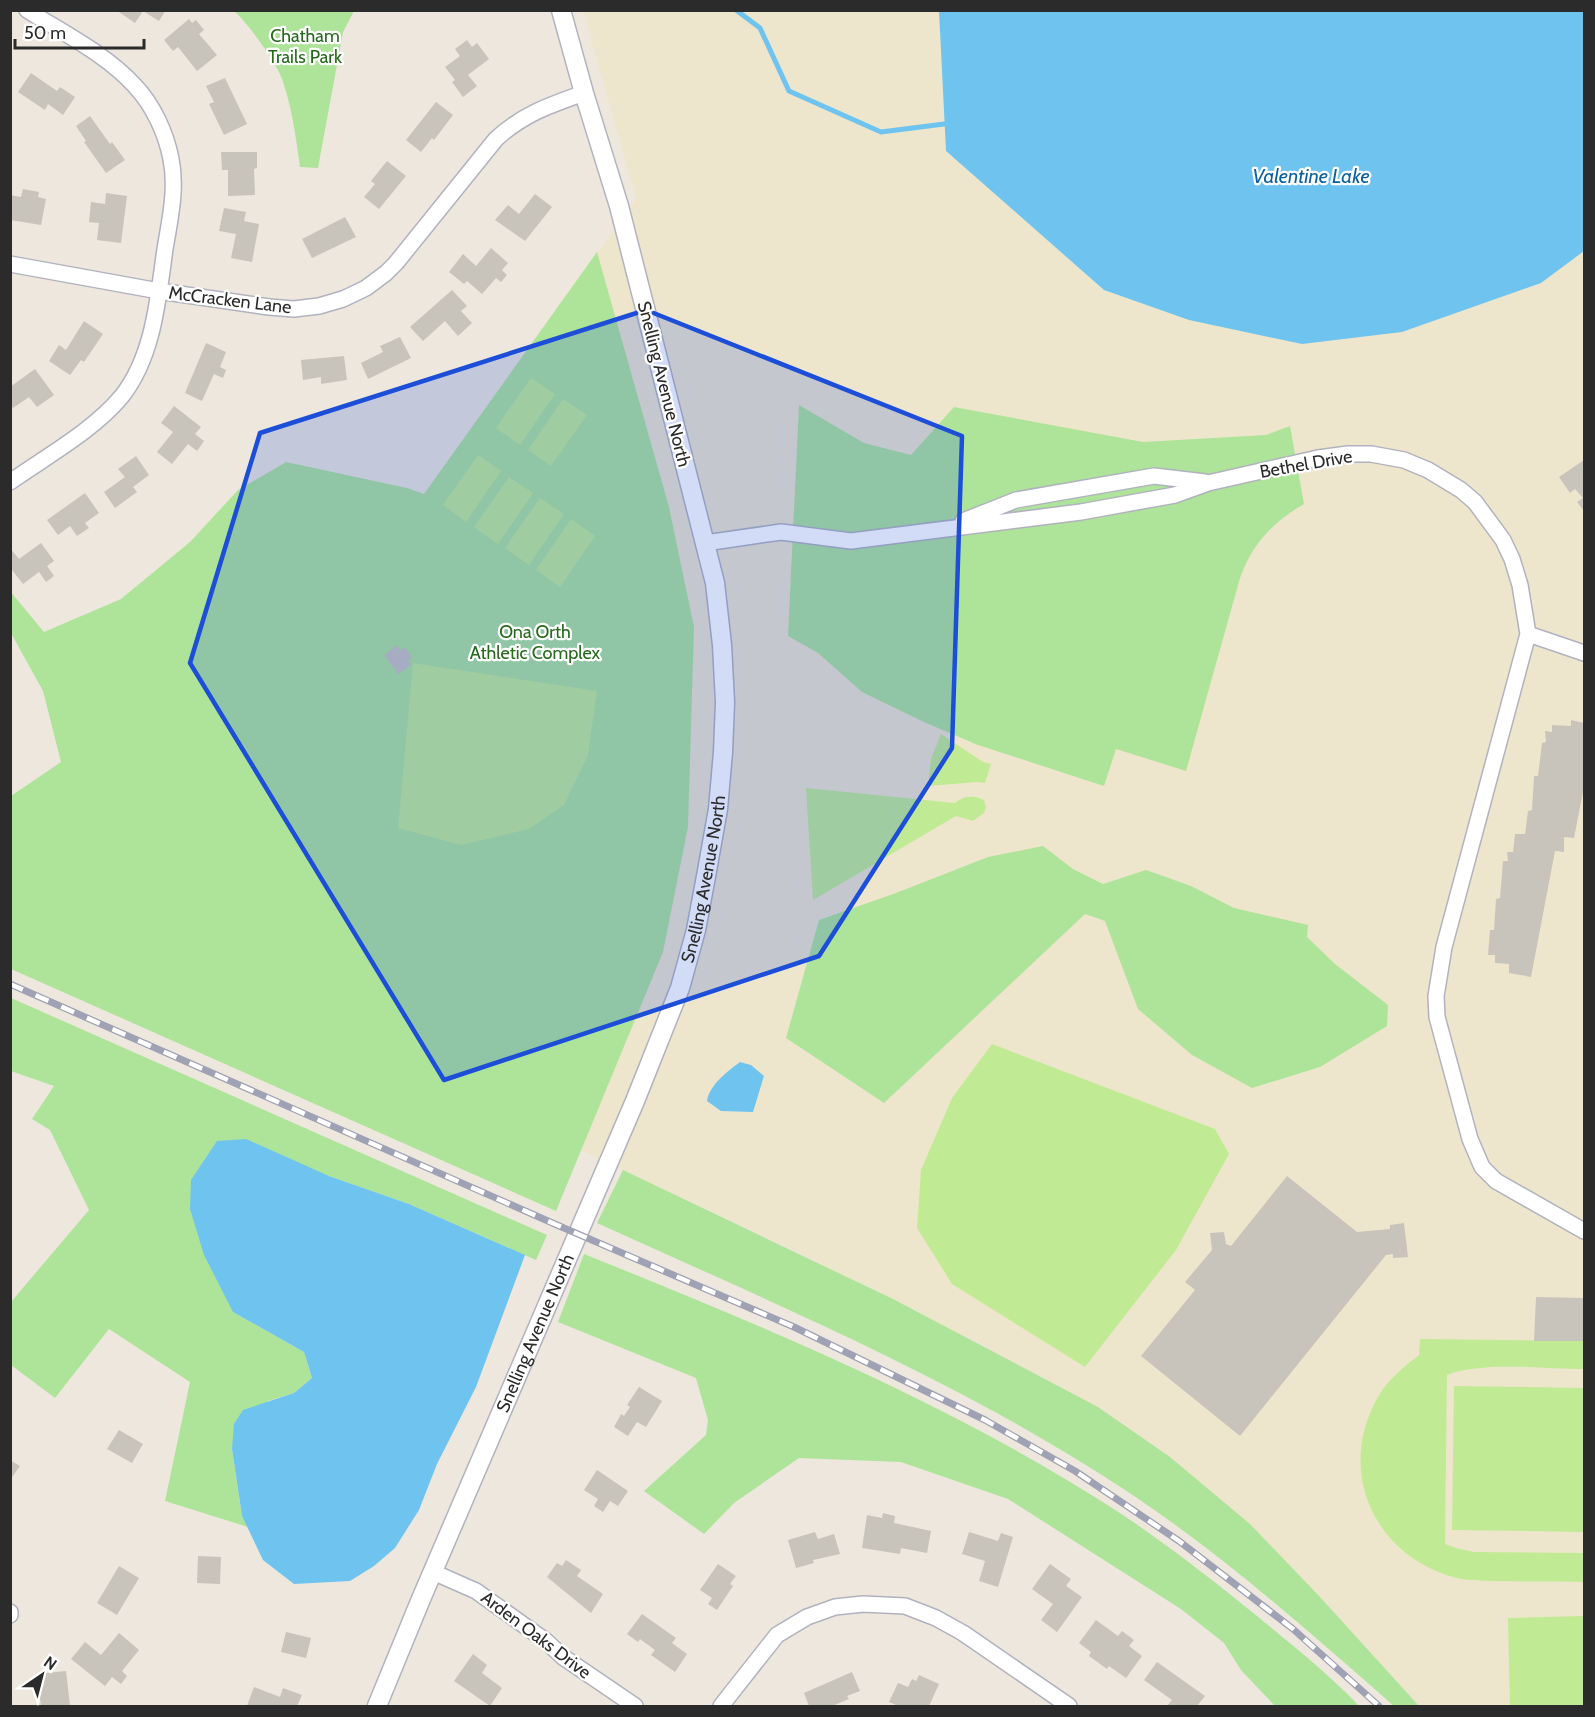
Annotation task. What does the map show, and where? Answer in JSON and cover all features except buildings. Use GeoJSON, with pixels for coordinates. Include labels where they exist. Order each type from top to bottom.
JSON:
{"type":"FeatureCollection","features":[{"type":"Feature","properties":{"kind":"street"},"geometry":{"type":"LineString","coordinates":[[10,482],[102,417],[136,376],[153,327],[173,184],[171,159],[164,135],[136,86],[109,62],[27,10]]}},
{"type":"Feature","properties":{"kind":"street","name":"Snelling Avenue North"},"geometry":{"type":"LineString","coordinates":[[377,1707],[653,1058],[680,988],[696,930],[718,809],[725,702],[715,583],[619,206],[561,10]]}},
{"type":"Feature","properties":{"kind":"street","name":"McCracken Lane"},"geometry":{"type":"LineString","coordinates":[[10,264],[159,291],[269,307],[294,309],[319,306],[358,291],[386,273],[510,125],[543,108],[584,93]]}},
{"type":"Feature","properties":{"kind":"street","name":"Bethel Drive"},"geometry":{"type":"LineString","coordinates":[[705,543],[781,532],[850,541],[940,530],[1120,505],[1175,495],[1208,483],[1318,458],[1371,454],[1404,460],[1428,470],[1461,490],[1475,502],[1503,540],[1520,585],[1528,634]]}},
{"type":"Feature","properties":{"kind":"street","name":"Bethel Drive"},"geometry":{"type":"LineString","coordinates":[[940,530],[1026,498],[1154,476],[1169,476],[1208,483]]}},
{"type":"Feature","properties":{"kind":"street"},"geometry":{"type":"LineString","coordinates":[[1584,653],[1528,634],[1444,947],[1436,996],[1437,1017],[1470,1139],[1482,1167],[1496,1181],[1584,1231]]}},
{"type":"Feature","properties":{"kind":"street","name":"Arden Oaks Drive"},"geometry":{"type":"LineString","coordinates":[[433,1572],[476,1591],[546,1641],[563,1657],[636,1707]]}},
{"type":"Feature","properties":{"kind":"street"},"geometry":{"type":"LineString","coordinates":[[721,1707],[777,1635],[807,1617],[835,1607],[863,1604],[905,1606],[936,1618],[963,1633],[1069,1707]]}},
{"type":"Feature","properties":{"kind":"highlighted area"},"geometry":{"type":"Polygon","coordinates":[[[646,310],[962,436],[952,748],[819,956],[444,1080],[190,663],[260,433],[646,310]]]}},
{"type":"Feature","properties":{"kind":"shaded area"},"geometry":{"type":"Polygon","coordinates":[[[583,11],[1584,11],[1584,1706],[1419,1706],[1250,1524],[1170,1457],[1098,1407],[893,1299],[715,1213],[284,1013],[424,494],[636,199],[583,11]]]}},
{"type":"Feature","properties":{"kind":"green space","name":"Chatham Trails Park"},"geometry":{"type":"Polygon","coordinates":[[[234,11],[354,11],[343,32],[318,168],[300,167],[291,112],[279,72],[261,43],[234,11]]]}},
{"type":"Feature","properties":{"kind":"green space","name":"Ona Orth Athletic Complex"},"geometry":{"type":"Polygon","coordinates":[[[597,252],[669,507],[694,627],[688,827],[663,952],[556,1211],[11,969],[11,796],[61,762],[43,691],[11,633],[10,591],[44,632],[121,599],[190,542],[238,490],[286,462],[407,488],[424,494],[597,252]]]}},
{"type":"Feature","properties":{"kind":"green space"},"geometry":{"type":"Polygon","coordinates":[[[531,378],[555,394],[520,445],[496,428],[531,378]]]}},
{"type":"Feature","properties":{"kind":"green space"},"geometry":{"type":"Polygon","coordinates":[[[563,399],[587,415],[551,466],[528,450],[563,399]]]}},
{"type":"Feature","properties":{"kind":"green space"},"geometry":{"type":"Polygon","coordinates":[[[799,405],[864,443],[911,455],[954,407],[1143,442],[1266,435],[1290,426],[1304,504],[1273,526],[1257,544],[1245,566],[1186,771],[1116,749],[1104,786],[978,745],[862,692],[818,653],[788,636],[799,405]]]}},
{"type":"Feature","properties":{"kind":"green space"},"geometry":{"type":"Polygon","coordinates":[[[478,455],[501,471],[466,522],[443,505],[478,455]]]}},
{"type":"Feature","properties":{"kind":"green space"},"geometry":{"type":"Polygon","coordinates":[[[509,477],[533,493],[498,544],[474,527],[509,477]]]}},
{"type":"Feature","properties":{"kind":"green space"},"geometry":{"type":"Polygon","coordinates":[[[540,498],[564,514],[529,565],[505,548],[540,498]]]}},
{"type":"Feature","properties":{"kind":"green space"},"geometry":{"type":"Polygon","coordinates":[[[571,519],[595,536],[560,587],[536,570],[571,519]]]}},
{"type":"Feature","properties":{"kind":"green space"},"geometry":{"type":"Polygon","coordinates":[[[413,663],[597,691],[588,755],[564,805],[529,829],[461,845],[398,828],[413,663]]]}},
{"type":"Feature","properties":{"kind":"green space"},"geometry":{"type":"Polygon","coordinates":[[[941,734],[983,762],[991,764],[985,783],[928,786],[931,759],[941,734]]]}},
{"type":"Feature","properties":{"kind":"green space"},"geometry":{"type":"Polygon","coordinates":[[[806,788],[955,803],[962,798],[976,797],[984,800],[986,807],[984,813],[973,821],[956,816],[813,900],[806,788]]]}},
{"type":"Feature","properties":{"kind":"green space"},"geometry":{"type":"Polygon","coordinates":[[[1043,846],[1073,869],[1103,884],[1146,870],[1191,886],[1234,908],[1308,925],[1307,937],[1335,964],[1388,1005],[1387,1026],[1320,1067],[1252,1088],[1192,1055],[1138,1009],[1105,921],[1085,914],[884,1103],[786,1038],[819,920],[988,857],[1043,846]]]}},
{"type":"Feature","properties":{"kind":"green space"},"geometry":{"type":"Polygon","coordinates":[[[11,998],[547,1235],[536,1260],[409,1204],[329,1176],[233,1312],[304,1352],[312,1378],[294,1393],[268,1401],[232,1450],[242,1516],[248,1527],[165,1501],[190,1382],[109,1329],[55,1398],[11,1365],[11,1302],[89,1210],[50,1130],[32,1119],[54,1086],[11,1071],[11,998]]]}},
{"type":"Feature","properties":{"kind":"green space"},"geometry":{"type":"Polygon","coordinates":[[[992,1044],[1215,1129],[1229,1154],[1176,1250],[1085,1367],[952,1284],[917,1228],[921,1170],[952,1098],[992,1044]]]}},
{"type":"Feature","properties":{"kind":"green space"},"geometry":{"type":"Polygon","coordinates":[[[623,1170],[893,1299],[1098,1407],[1170,1457],[1250,1524],[1419,1706],[1394,1706],[1262,1592],[1194,1538],[1122,1488],[1060,1449],[996,1412],[865,1345],[597,1223],[623,1170]]]}},
{"type":"Feature","properties":{"kind":"green space"},"geometry":{"type":"Polygon","coordinates":[[[584,1254],[792,1340],[860,1371],[995,1439],[1060,1476],[1123,1515],[1208,1577],[1310,1660],[1359,1706],[1275,1706],[1241,1670],[1224,1643],[1181,1609],[1008,1499],[901,1462],[799,1458],[734,1503],[704,1534],[644,1491],[706,1435],[708,1420],[696,1378],[558,1322],[584,1254]]]}},
{"type":"Feature","properties":{"kind":"green space"},"geometry":{"type":"Polygon","coordinates":[[[1420,1339],[1584,1341],[1584,1369],[1496,1367],[1478,1368],[1447,1375],[1445,1544],[1474,1552],[1584,1553],[1584,1582],[1493,1581],[1453,1577],[1425,1566],[1402,1549],[1383,1529],[1370,1506],[1362,1480],[1361,1453],[1366,1425],[1378,1397],[1387,1385],[1419,1355],[1420,1339]]]}},
{"type":"Feature","properties":{"kind":"green space"},"geometry":{"type":"Polygon","coordinates":[[[1454,1386],[1584,1388],[1584,1532],[1452,1530],[1454,1386]]]}},
{"type":"Feature","properties":{"kind":"green space"},"geometry":{"type":"Polygon","coordinates":[[[1584,1616],[1584,1706],[1510,1706],[1508,1618],[1584,1616]]]}},
{"type":"Feature","properties":{"kind":"water","name":"Valentine Lake"},"geometry":{"type":"Polygon","coordinates":[[[939,11],[1584,11],[1584,251],[1541,283],[1402,332],[1302,344],[1189,320],[1104,290],[946,151],[939,11]]]}},
{"type":"Feature","properties":{"kind":"water"},"geometry":{"type":"Polygon","coordinates":[[[740,1062],[751,1065],[764,1076],[753,1112],[721,1111],[707,1101],[709,1095],[720,1079],[740,1062]]]}},
{"type":"Feature","properties":{"kind":"water"},"geometry":{"type":"Polygon","coordinates":[[[246,1139],[329,1176],[409,1204],[525,1255],[476,1387],[437,1464],[419,1510],[395,1548],[374,1566],[350,1581],[294,1584],[263,1560],[242,1516],[232,1449],[234,1424],[243,1410],[294,1393],[312,1378],[304,1352],[233,1312],[204,1255],[190,1209],[191,1180],[217,1141],[246,1139]]]}},
{"type":"Feature","properties":{"kind":"waterway"},"geometry":{"type":"LineString","coordinates":[[736,10],[760,28],[789,91],[881,132],[952,123]]}},
{"type":"Feature","properties":{"kind":"railway"},"geometry":{"type":"LineString","coordinates":[[10,984],[794,1327],[985,1420],[1075,1471],[1179,1541],[1293,1629],[1379,1706]]}}]}
